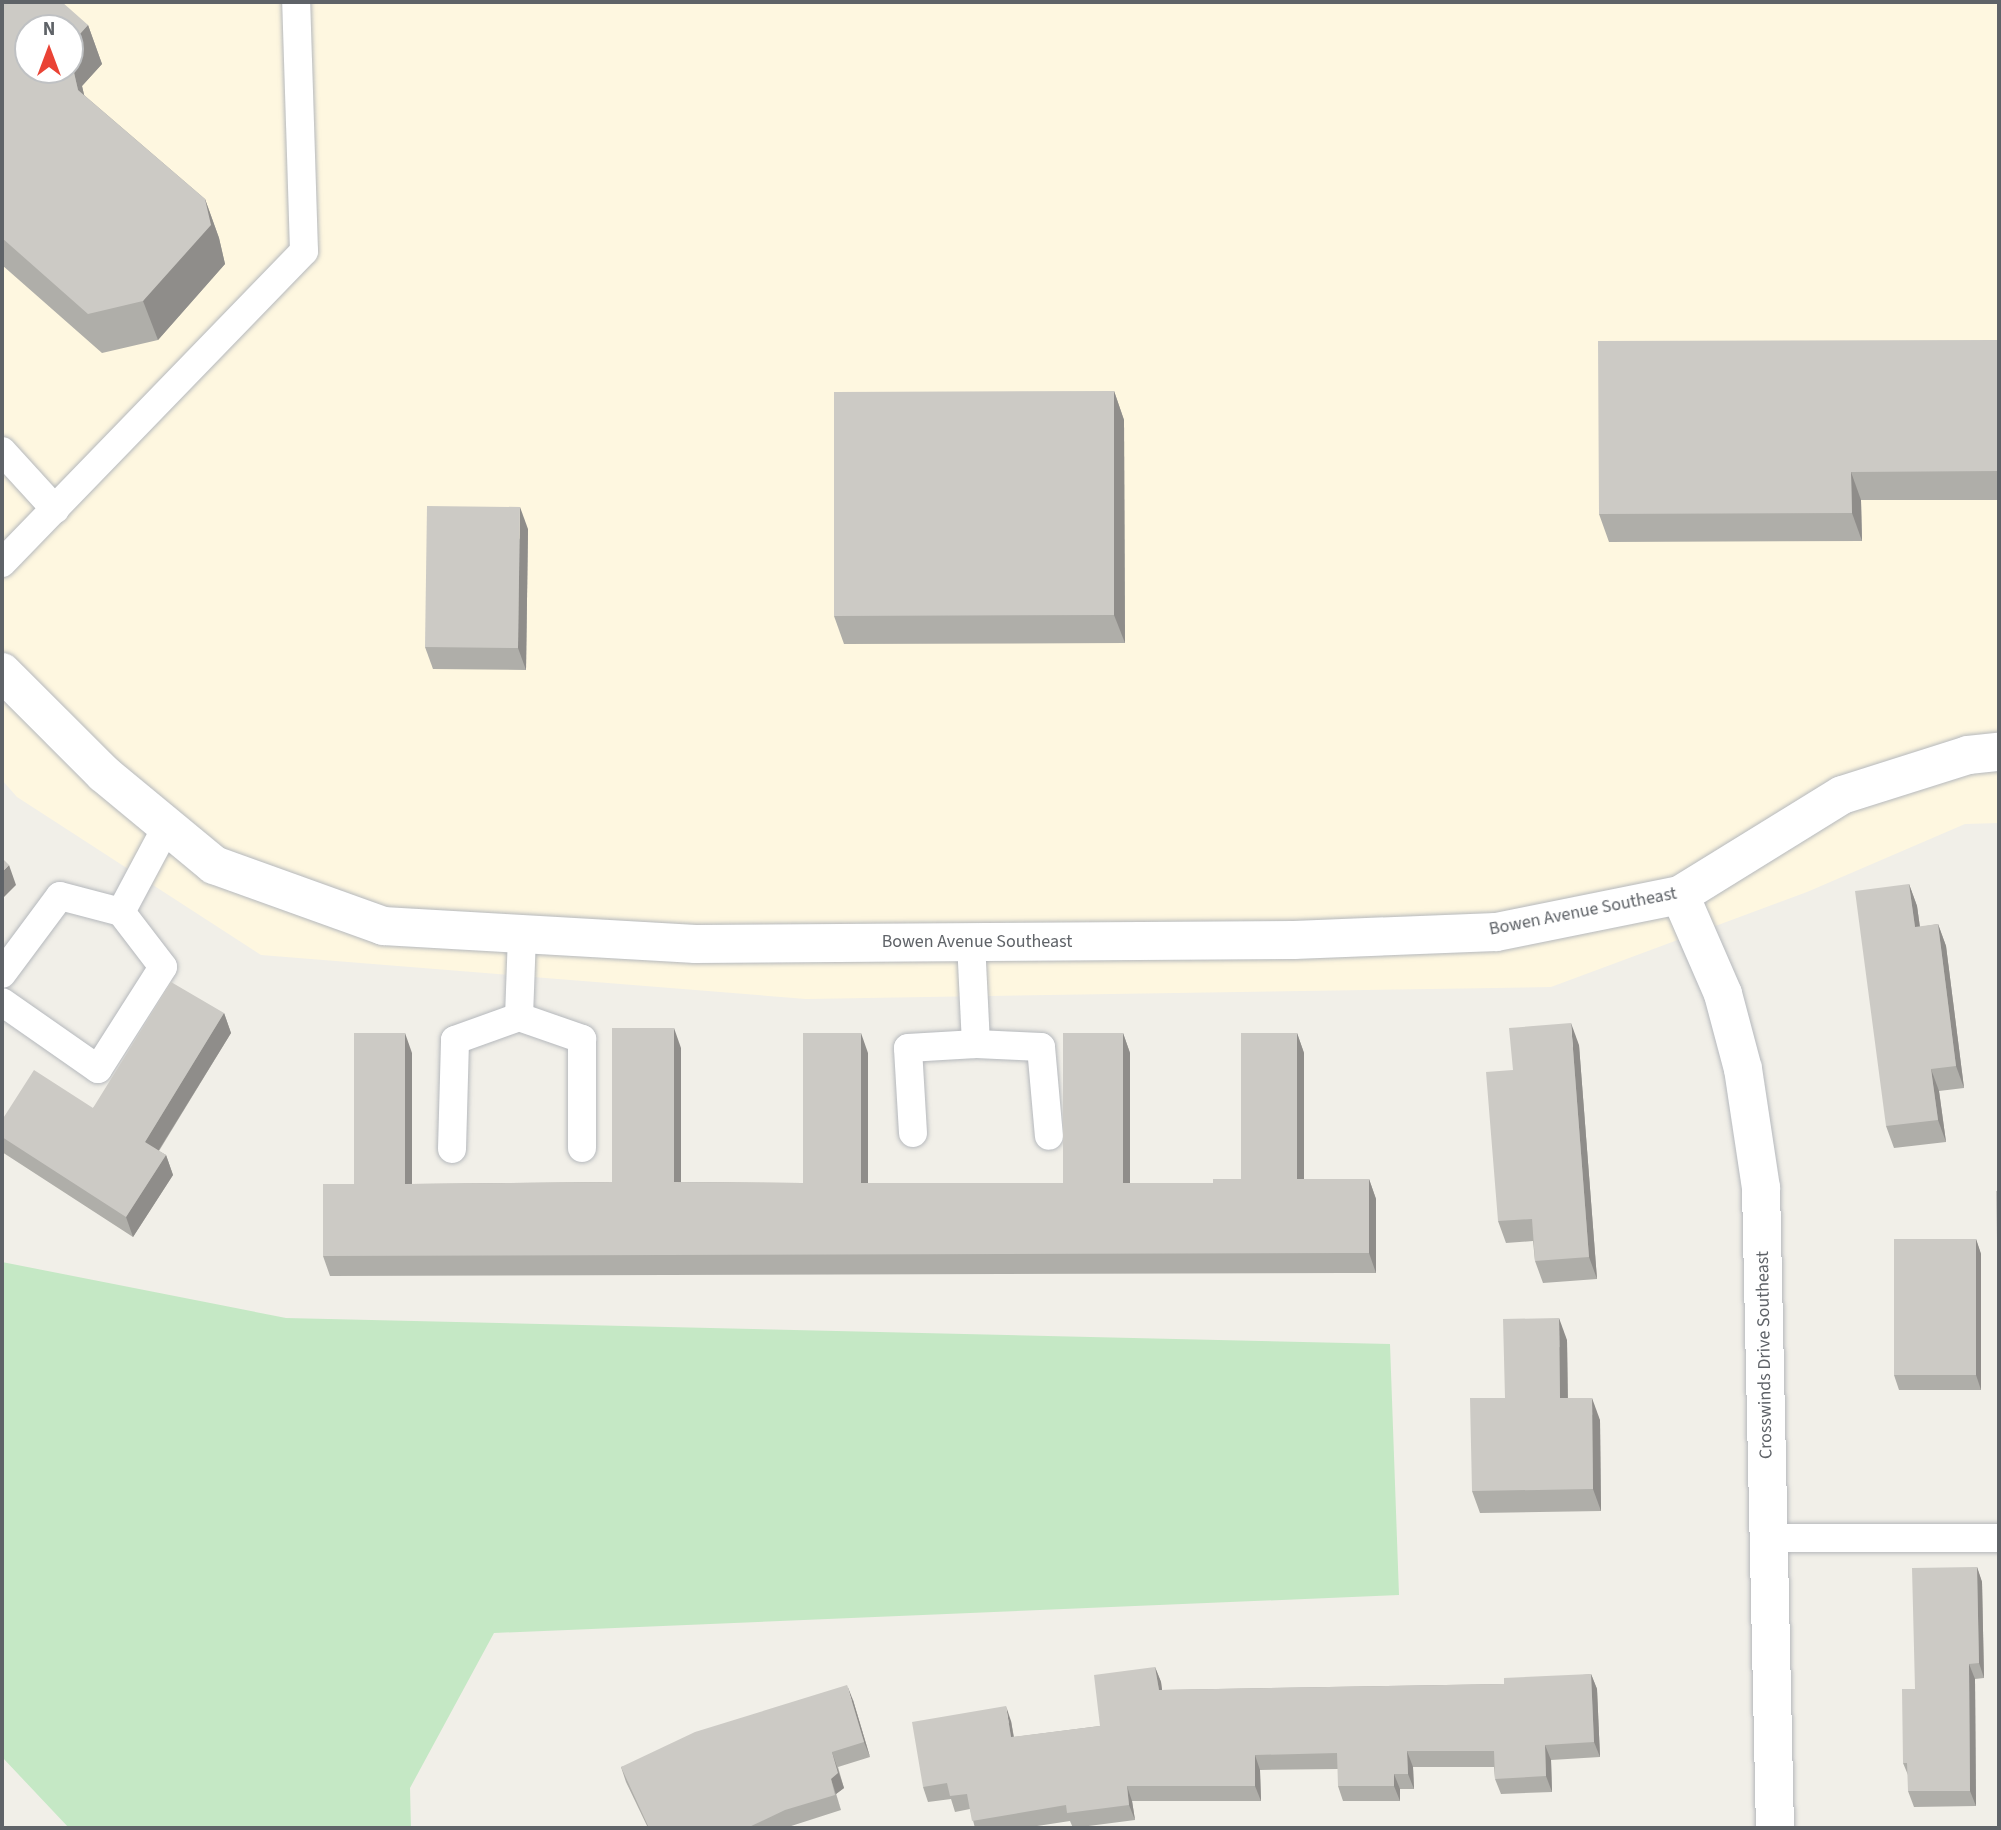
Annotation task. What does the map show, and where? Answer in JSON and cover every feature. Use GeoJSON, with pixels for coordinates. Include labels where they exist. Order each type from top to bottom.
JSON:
{"type":"FeatureCollection","features":[{"type":"Feature","properties":{"kind":"street","name":"Bowen Avenue Southeast"},"geometry":{"type":"LineString","coordinates":[[2,672],[104,774],[214,865],[383,926],[695,944],[1294,940],[1496,932],[1680,895],[1842,795],[1968,755],[1999,752]]}},
{"type":"Feature","properties":{"kind":"street","name":"Crosswinds Drive Southeast"},"geometry":{"type":"LineString","coordinates":[[1680,895],[1723,994],[1743,1069],[1761,1188],[1774,1828]]}},
{"type":"Feature","properties":{"kind":"lane"},"geometry":{"type":"LineString","coordinates":[[2,563],[304,251],[296,2]]}},
{"type":"Feature","properties":{"kind":"lane"},"geometry":{"type":"LineString","coordinates":[[2,451],[55,509]]}},
{"type":"Feature","properties":{"kind":"lane"},"geometry":{"type":"LineString","coordinates":[[121,912],[167,826]]}},
{"type":"Feature","properties":{"kind":"lane"},"geometry":{"type":"LineString","coordinates":[[2,974],[60,896],[121,912],[163,967],[97,1069],[2,1002]]}},
{"type":"Feature","properties":{"kind":"lane"},"geometry":{"type":"LineString","coordinates":[[519,1017],[522,934]]}},
{"type":"Feature","properties":{"kind":"lane"},"geometry":{"type":"LineString","coordinates":[[971,942],[976,1044]]}},
{"type":"Feature","properties":{"kind":"lane"},"geometry":{"type":"LineString","coordinates":[[452,1149],[456,1040],[519,1017],[582,1040],[582,1149]]}},
{"type":"Feature","properties":{"kind":"lane"},"geometry":{"type":"LineString","coordinates":[[913,1133],[908,1048],[976,1044],[1041,1047],[1049,1136]]}},
{"type":"Feature","properties":{"kind":"lane"},"geometry":{"type":"LineString","coordinates":[[1769,1538],[1999,1538]]}},
{"type":"Feature","properties":{"kind":"shaded area"},"geometry":{"type":"Polygon","coordinates":[[[2,2],[1999,2],[1999,823],[1965,824],[1807,892],[1551,987],[806,999],[261,955],[17,797],[2,780],[2,2]]]}},
{"type":"Feature","properties":{"kind":"green space"},"geometry":{"type":"Polygon","coordinates":[[[2,1262],[286,1318],[1390,1344],[1399,1595],[494,1633],[410,1788],[411,1828],[69,1828],[2,1757],[2,1262]]]}},
{"type":"Feature","properties":{"kind":"building"},"geometry":{"type":"Polygon","coordinates":[[[2,2],[62,2],[76,14],[14,14],[14,84],[77,84],[78,90],[205,199],[211,225],[143,301],[88,314],[2,238],[2,2]]]}},
{"type":"Feature","properties":{"kind":"building"},"geometry":{"type":"Polygon","coordinates":[[[1999,340],[1999,471],[1851,472],[1852,513],[1599,514],[1598,341],[1999,340]]]}},
{"type":"Feature","properties":{"kind":"building"},"geometry":{"type":"Polygon","coordinates":[[[1114,391],[1114,615],[834,616],[834,392],[1114,391]]]}},
{"type":"Feature","properties":{"kind":"building"},"geometry":{"type":"Polygon","coordinates":[[[427,506],[520,507],[518,648],[425,647],[427,506]]]}},
{"type":"Feature","properties":{"kind":"building"},"geometry":{"type":"Polygon","coordinates":[[[2,858],[9,865],[2,872],[2,858]]]}},
{"type":"Feature","properties":{"kind":"building"},"geometry":{"type":"Polygon","coordinates":[[[1909,884],[1915,927],[1938,924],[1956,1066],[1931,1069],[1938,1120],[1886,1126],[1855,891],[1909,884]]]}},
{"type":"Feature","properties":{"kind":"building"},"geometry":{"type":"Polygon","coordinates":[[[171,982],[224,1013],[145,1142],[166,1155],[126,1217],[2,1137],[2,1120],[34,1070],[93,1108],[171,982]]]}},
{"type":"Feature","properties":{"kind":"building"},"geometry":{"type":"Polygon","coordinates":[[[1571,1023],[1589,1257],[1535,1261],[1532,1219],[1498,1221],[1486,1072],[1513,1070],[1509,1028],[1571,1023]]]}},
{"type":"Feature","properties":{"kind":"building"},"geometry":{"type":"Polygon","coordinates":[[[612,1028],[674,1028],[674,1182],[803,1183],[803,1033],[861,1033],[861,1183],[1063,1183],[1063,1033],[1123,1033],[1123,1183],[1213,1183],[1213,1179],[1241,1179],[1241,1033],[1297,1033],[1297,1179],[1369,1179],[1369,1253],[323,1256],[323,1184],[354,1184],[354,1033],[405,1033],[405,1184],[612,1182],[612,1028]]]}},
{"type":"Feature","properties":{"kind":"building"},"geometry":{"type":"Polygon","coordinates":[[[1996,1191],[1999,1191],[1999,1241],[1997,1241],[1996,1191]]]}},
{"type":"Feature","properties":{"kind":"building"},"geometry":{"type":"Polygon","coordinates":[[[1894,1239],[1976,1239],[1976,1375],[1894,1375],[1894,1239]]]}},
{"type":"Feature","properties":{"kind":"building"},"geometry":{"type":"Polygon","coordinates":[[[1559,1318],[1560,1398],[1592,1398],[1593,1489],[1472,1491],[1470,1398],[1505,1398],[1503,1319],[1559,1318]]]}},
{"type":"Feature","properties":{"kind":"building"},"geometry":{"type":"Polygon","coordinates":[[[1977,1567],[1979,1663],[1969,1664],[1970,1791],[1908,1791],[1907,1763],[1903,1763],[1902,1689],[1915,1689],[1912,1568],[1977,1567]]]}},
{"type":"Feature","properties":{"kind":"building"},"geometry":{"type":"Polygon","coordinates":[[[1155,1667],[1159,1690],[1504,1684],[1504,1678],[1591,1674],[1594,1742],[1545,1745],[1546,1776],[1495,1779],[1494,1751],[1407,1751],[1408,1774],[1394,1774],[1394,1786],[1338,1786],[1337,1753],[1255,1755],[1255,1786],[1127,1786],[1129,1805],[1067,1813],[1066,1805],[972,1821],[967,1794],[950,1796],[947,1783],[923,1787],[912,1722],[1006,1706],[1011,1737],[1100,1726],[1094,1675],[1155,1667]]]}},
{"type":"Feature","properties":{"kind":"building"},"geometry":{"type":"Polygon","coordinates":[[[847,1685],[864,1742],[832,1752],[838,1773],[831,1779],[835,1795],[785,1810],[747,1828],[649,1828],[621,1767],[695,1732],[847,1685]]]}}]}
